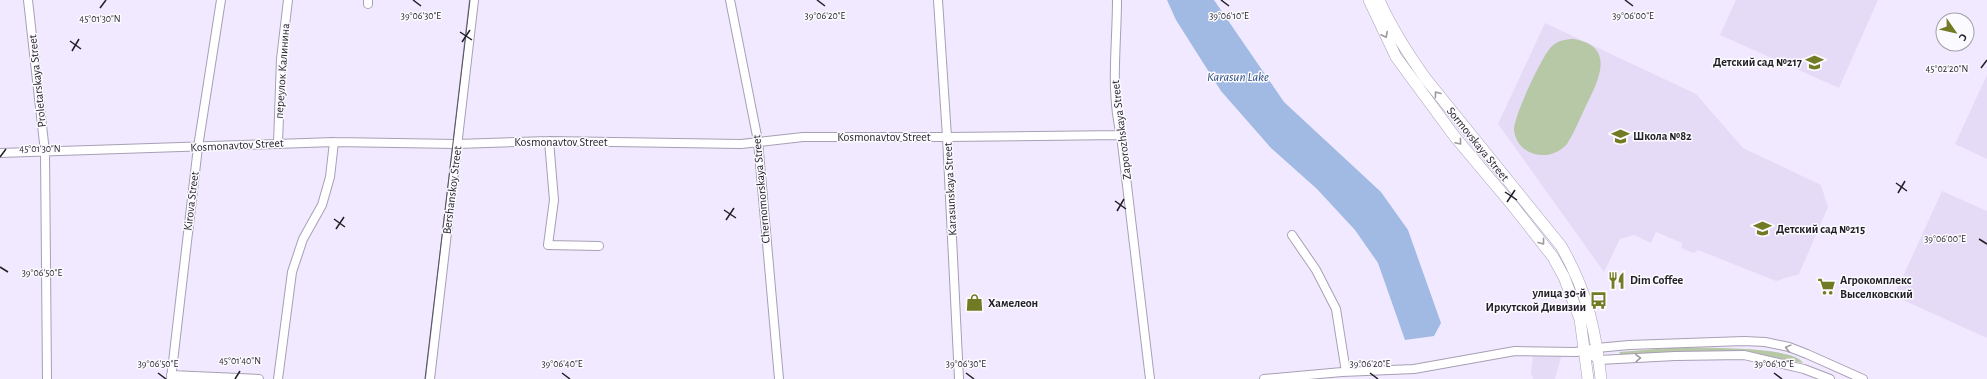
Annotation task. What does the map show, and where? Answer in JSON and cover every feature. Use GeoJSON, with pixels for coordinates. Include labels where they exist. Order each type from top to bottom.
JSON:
{"type":"FeatureCollection","features":[{"type":"Feature","properties":{"kind":"main road","name":"Sormovskaya Street"},"geometry":{"type":"LineString","coordinates":[[1369,0],[1456,137],[1514,206],[1553,257],[1574,300],[1580,319],[1588,379]]}},
{"type":"Feature","properties":{"kind":"main road","name":"Sormovskaya Street"},"geometry":{"type":"LineString","coordinates":[[1379,0],[1400,51],[1561,246],[1576,272],[1586,297],[1597,348],[1601,379]]}},
{"type":"Feature","properties":{"kind":"street","name":"Proletarskaya Street"},"geometry":{"type":"LineString","coordinates":[[28,0],[45,152],[47,379]]}},
{"type":"Feature","properties":{"kind":"street","name":"Kirova Street"},"geometry":{"type":"LineString","coordinates":[[171,377],[198,147],[221,0]]}},
{"type":"Feature","properties":{"kind":"street","name":"переулок Калинина"},"geometry":{"type":"LineString","coordinates":[[278,143],[281,59],[288,0]]}},
{"type":"Feature","properties":{"kind":"street","name":"Bershanskoy Street"},"geometry":{"type":"LineString","coordinates":[[430,379],[474,0]]}},
{"type":"Feature","properties":{"kind":"street","name":"Chernomorskaya Street"},"geometry":{"type":"LineString","coordinates":[[730,0],[758,141],[779,379]]}},
{"type":"Feature","properties":{"kind":"street","name":"Karasunskaya Street"},"geometry":{"type":"LineString","coordinates":[[938,0],[947,138],[959,379]]}},
{"type":"Feature","properties":{"kind":"street","name":"Zaporozhskaya Street"},"geometry":{"type":"LineString","coordinates":[[1117,0],[1114,68],[1119,124],[1150,379]]}},
{"type":"Feature","properties":{"kind":"street","name":"Kosmonavtov Street"},"geometry":{"type":"LineString","coordinates":[[0,152],[45,152],[334,142],[457,144],[549,141],[742,144],[803,137],[947,138],[1121,134]]}},
{"type":"Feature","properties":{"kind":"street"},"geometry":{"type":"LineString","coordinates":[[549,141],[554,200],[548,245],[599,246]]}},
{"type":"Feature","properties":{"kind":"street"},"geometry":{"type":"LineString","coordinates":[[278,379],[292,272],[303,239],[322,205],[330,177],[334,142]]}},
{"type":"Feature","properties":{"kind":"street"},"geometry":{"type":"LineString","coordinates":[[1292,236],[1316,270],[1336,309],[1346,372]]}},
{"type":"Feature","properties":{"kind":"street"},"geometry":{"type":"LineString","coordinates":[[1264,379],[1346,372],[1414,369],[1515,351],[1584,351],[1597,348],[1688,342],[1744,341],[1765,342],[1789,347],[1862,379]]}},
{"type":"Feature","properties":{"kind":"street"},"geometry":{"type":"LineString","coordinates":[[1584,351],[1599,360],[1674,356],[1744,355],[1816,373],[1830,379]]}},
{"type":"Feature","properties":{"kind":"street"},"geometry":{"type":"LineString","coordinates":[[1816,373],[1821,360]]}},
{"type":"Feature","properties":{"kind":"street"},"geometry":{"type":"LineString","coordinates":[[171,377],[258,379]]}},
{"type":"Feature","properties":{"kind":"shaded area","name":"Детский сад №217"},"geometry":{"type":"Polygon","coordinates":[[[1736,0],[1878,0],[1839,88],[1720,35],[1736,0]]]}},
{"type":"Feature","properties":{"kind":"shaded area","name":"Школа №82"},"geometry":{"type":"Polygon","coordinates":[[[1545,23],[1696,94],[1743,148],[1821,185],[1828,207],[1799,274],[1776,281],[1698,250],[1694,253],[1681,248],[1682,243],[1656,232],[1651,243],[1634,235],[1620,239],[1604,272],[1498,124],[1545,23]]]}},
{"type":"Feature","properties":{"kind":"shaded area"},"geometry":{"type":"Polygon","coordinates":[[[1987,75],[1987,159],[1955,144],[1987,75]]]}},
{"type":"Feature","properties":{"kind":"shaded area"},"geometry":{"type":"Polygon","coordinates":[[[1942,191],[1987,211],[1987,338],[1894,296],[1942,191]]]}},
{"type":"Feature","properties":{"kind":"shaded area"},"geometry":{"type":"Polygon","coordinates":[[[1533,356],[1561,357],[1555,379],[1533,379],[1531,373],[1533,356]]]}},
{"type":"Feature","properties":{"kind":"green space"},"geometry":{"type":"Polygon","coordinates":[[[1574,39],[1588,43],[1596,50],[1600,58],[1600,67],[1595,88],[1567,144],[1552,154],[1536,154],[1521,146],[1516,139],[1514,130],[1518,113],[1541,62],[1551,47],[1561,41],[1574,39]]]}},
{"type":"Feature","properties":{"kind":"green space"},"geometry":{"type":"Polygon","coordinates":[[[1670,348],[1762,350],[1796,357],[1803,363],[1741,351],[1673,352],[1621,355],[1619,352],[1670,348]]]}},
{"type":"Feature","properties":{"kind":"water","name":"Karasun Lake"},"geometry":{"type":"Polygon","coordinates":[[[1167,0],[1214,0],[1284,102],[1381,192],[1408,230],[1441,323],[1434,336],[1405,340],[1378,263],[1355,230],[1317,189],[1271,148],[1221,91],[1176,20],[1167,0]]]}},
{"type":"Feature","properties":{"kind":"tram line"},"geometry":{"type":"LineString","coordinates":[[425,379],[470,0]]}},
{"type":"Feature","properties":{"kind":"place","name":"Детский сад №217"},"geometry":{"type":"Point","coordinates":[1815,62]}},
{"type":"Feature","properties":{"kind":"place","name":"Школа №82"},"geometry":{"type":"Point","coordinates":[1620,136]}},
{"type":"Feature","properties":{"kind":"place","name":"Детский сад №215"},"geometry":{"type":"Point","coordinates":[1763,229]}},
{"type":"Feature","properties":{"kind":"place","name":"Dim Coffee"},"geometry":{"type":"Point","coordinates":[1617,280]}},
{"type":"Feature","properties":{"kind":"place","name":"Агрокомплекс Выселковский"},"geometry":{"type":"Point","coordinates":[1827,287]}},
{"type":"Feature","properties":{"kind":"place","name":"улица 30-й Иркутской Дивизии"},"geometry":{"type":"Point","coordinates":[1599,300]}},
{"type":"Feature","properties":{"kind":"place","name":"Хамелеон"},"geometry":{"type":"Point","coordinates":[975,303]}}]}
